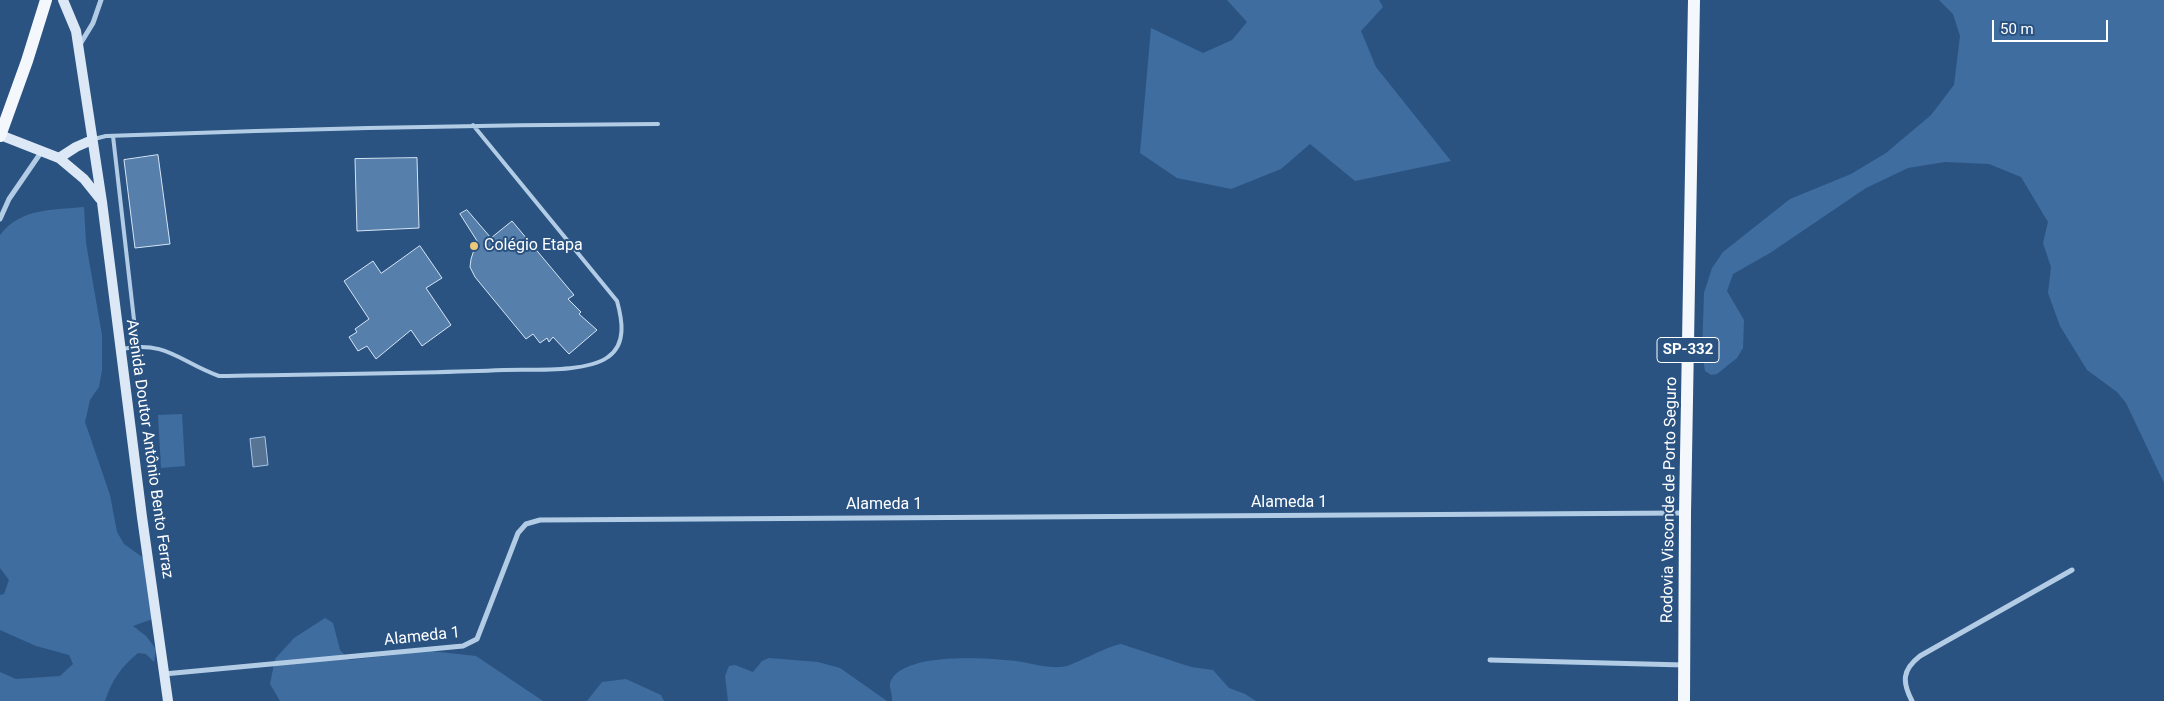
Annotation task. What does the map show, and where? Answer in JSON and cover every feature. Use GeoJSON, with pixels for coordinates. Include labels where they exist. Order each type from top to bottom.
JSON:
{"type":"FeatureCollection","features":[{"type":"Feature","properties":{"kind":"main road"},"geometry":{"type":"LineString","coordinates":[[46,0],[27,61],[0,136],[59,158],[84,179],[102,202]]}},
{"type":"Feature","properties":{"kind":"main road","name":"Avenida Doutor Antônio Bento Ferraz"},"geometry":{"type":"LineString","coordinates":[[63,0],[76,31],[102,202],[120,350],[168,701]]}},
{"type":"Feature","properties":{"kind":"main road","name":"Rodovia Visconde de Porto Seguro"},"geometry":{"type":"LineString","coordinates":[[1684,701],[1685,513],[1694,0]]}},
{"type":"Feature","properties":{"kind":"main road"},"geometry":{"type":"LineString","coordinates":[[59,158],[76,147],[92,140]]}},
{"type":"Feature","properties":{"kind":"street"},"geometry":{"type":"LineString","coordinates":[[78,48],[93,23],[101,0]]}},
{"type":"Feature","properties":{"kind":"street"},"geometry":{"type":"LineString","coordinates":[[0,218],[9,199],[42,151]]}},
{"type":"Feature","properties":{"kind":"street","name":"Alameda 1"},"geometry":{"type":"LineString","coordinates":[[164,674],[463,646],[471,643],[477,638],[518,533],[526,524],[540,520],[1685,513]]}},
{"type":"Feature","properties":{"kind":"street"},"geometry":{"type":"LineString","coordinates":[[1912,701],[1905,689],[1905,680],[1911,663],[1920,656],[2072,570]]}},
{"type":"Feature","properties":{"kind":"street"},"geometry":{"type":"LineString","coordinates":[[1490,660],[1684,665]]}},
{"type":"Feature","properties":{"kind":"lane"},"geometry":{"type":"LineString","coordinates":[[92,140],[113,136],[473,125],[658,124]]}},
{"type":"Feature","properties":{"kind":"lane"},"geometry":{"type":"LineString","coordinates":[[120,350],[137,346],[150,346],[167,350],[198,368],[219,376],[446,373],[580,367],[608,357],[617,348],[623,325],[617,301],[473,125]]}},
{"type":"Feature","properties":{"kind":"lane"},"geometry":{"type":"LineString","coordinates":[[113,136],[137,346]]}},
{"type":"Feature","properties":{"kind":"shaded area"},"geometry":{"type":"Polygon","coordinates":[[[1227,0],[1379,0],[1383,7],[1361,31],[1376,67],[1451,161],[1355,181],[1310,144],[1281,169],[1231,189],[1177,178],[1140,153],[1151,28],[1203,53],[1232,40],[1247,22],[1227,0]]]}},
{"type":"Feature","properties":{"kind":"shaded area"},"geometry":{"type":"Polygon","coordinates":[[[1939,0],[2164,0],[2164,483],[2126,403],[2117,392],[2087,370],[2060,326],[2048,293],[2051,267],[2043,243],[2048,222],[2021,177],[1989,164],[1945,162],[1908,168],[1866,188],[1770,253],[1733,274],[1727,291],[1744,320],[1743,348],[1737,358],[1717,374],[1711,375],[1705,371],[1702,351],[1704,293],[1712,268],[1723,252],[1790,199],[1851,174],[1886,153],[1931,115],[1954,85],[1960,36],[1953,14],[1939,0]]]}},
{"type":"Feature","properties":{"kind":"shaded area"},"geometry":{"type":"Polygon","coordinates":[[[84,207],[86,243],[102,335],[102,370],[99,387],[90,400],[85,422],[110,495],[117,532],[124,544],[145,559],[161,616],[133,626],[146,636],[156,649],[154,662],[146,654],[138,653],[118,674],[105,701],[0,701],[0,672],[16,679],[60,676],[73,664],[69,655],[36,646],[0,630],[0,595],[4,594],[9,580],[0,568],[0,235],[8,226],[27,215],[49,210],[84,207]]]}},
{"type":"Feature","properties":{"kind":"shaded area"},"geometry":{"type":"Polygon","coordinates":[[[182,414],[185,466],[161,468],[158,415],[182,414]]]}},
{"type":"Feature","properties":{"kind":"shaded area"},"geometry":{"type":"Polygon","coordinates":[[[265,437],[268,465],[253,467],[250,439],[265,437]]]}},
{"type":"Feature","properties":{"kind":"shaded area"},"geometry":{"type":"Polygon","coordinates":[[[325,618],[333,623],[340,650],[349,660],[430,651],[476,656],[543,701],[280,701],[270,684],[275,659],[294,638],[325,618]]]}},
{"type":"Feature","properties":{"kind":"shaded area"},"geometry":{"type":"Polygon","coordinates":[[[1121,644],[1191,667],[1213,670],[1229,688],[1245,694],[1256,701],[892,701],[890,683],[897,673],[910,666],[927,661],[967,658],[1016,661],[1061,667],[1121,644]]]}},
{"type":"Feature","properties":{"kind":"shaded area"},"geometry":{"type":"Polygon","coordinates":[[[769,658],[818,662],[840,668],[887,701],[728,701],[725,676],[729,666],[735,665],[753,672],[762,661],[769,658]]]}},
{"type":"Feature","properties":{"kind":"shaded area"},"geometry":{"type":"Polygon","coordinates":[[[626,679],[661,695],[664,701],[587,701],[602,682],[626,679]]]}},
{"type":"Feature","properties":{"kind":"building"},"geometry":{"type":"Polygon","coordinates":[[[158,155],[170,244],[135,248],[124,160],[158,155]]]}},
{"type":"Feature","properties":{"kind":"building"},"geometry":{"type":"Polygon","coordinates":[[[417,158],[419,228],[357,231],[355,159],[417,158]]]}},
{"type":"Feature","properties":{"kind":"building"},"geometry":{"type":"Polygon","coordinates":[[[467,210],[491,238],[512,221],[574,295],[568,299],[581,312],[579,314],[597,330],[569,354],[553,337],[549,342],[547,338],[540,343],[533,334],[526,339],[475,277],[470,267],[474,250],[479,244],[460,214],[467,210]]]}},
{"type":"Feature","properties":{"kind":"building"},"geometry":{"type":"Polygon","coordinates":[[[420,246],[442,278],[426,288],[451,325],[422,346],[411,330],[376,359],[367,346],[358,351],[349,337],[357,332],[355,329],[369,319],[344,281],[373,261],[381,273],[420,246]]]}},
{"type":"Feature","properties":{"kind":"place","name":"Colégio Etapa"},"geometry":{"type":"Point","coordinates":[474,246]}}]}
